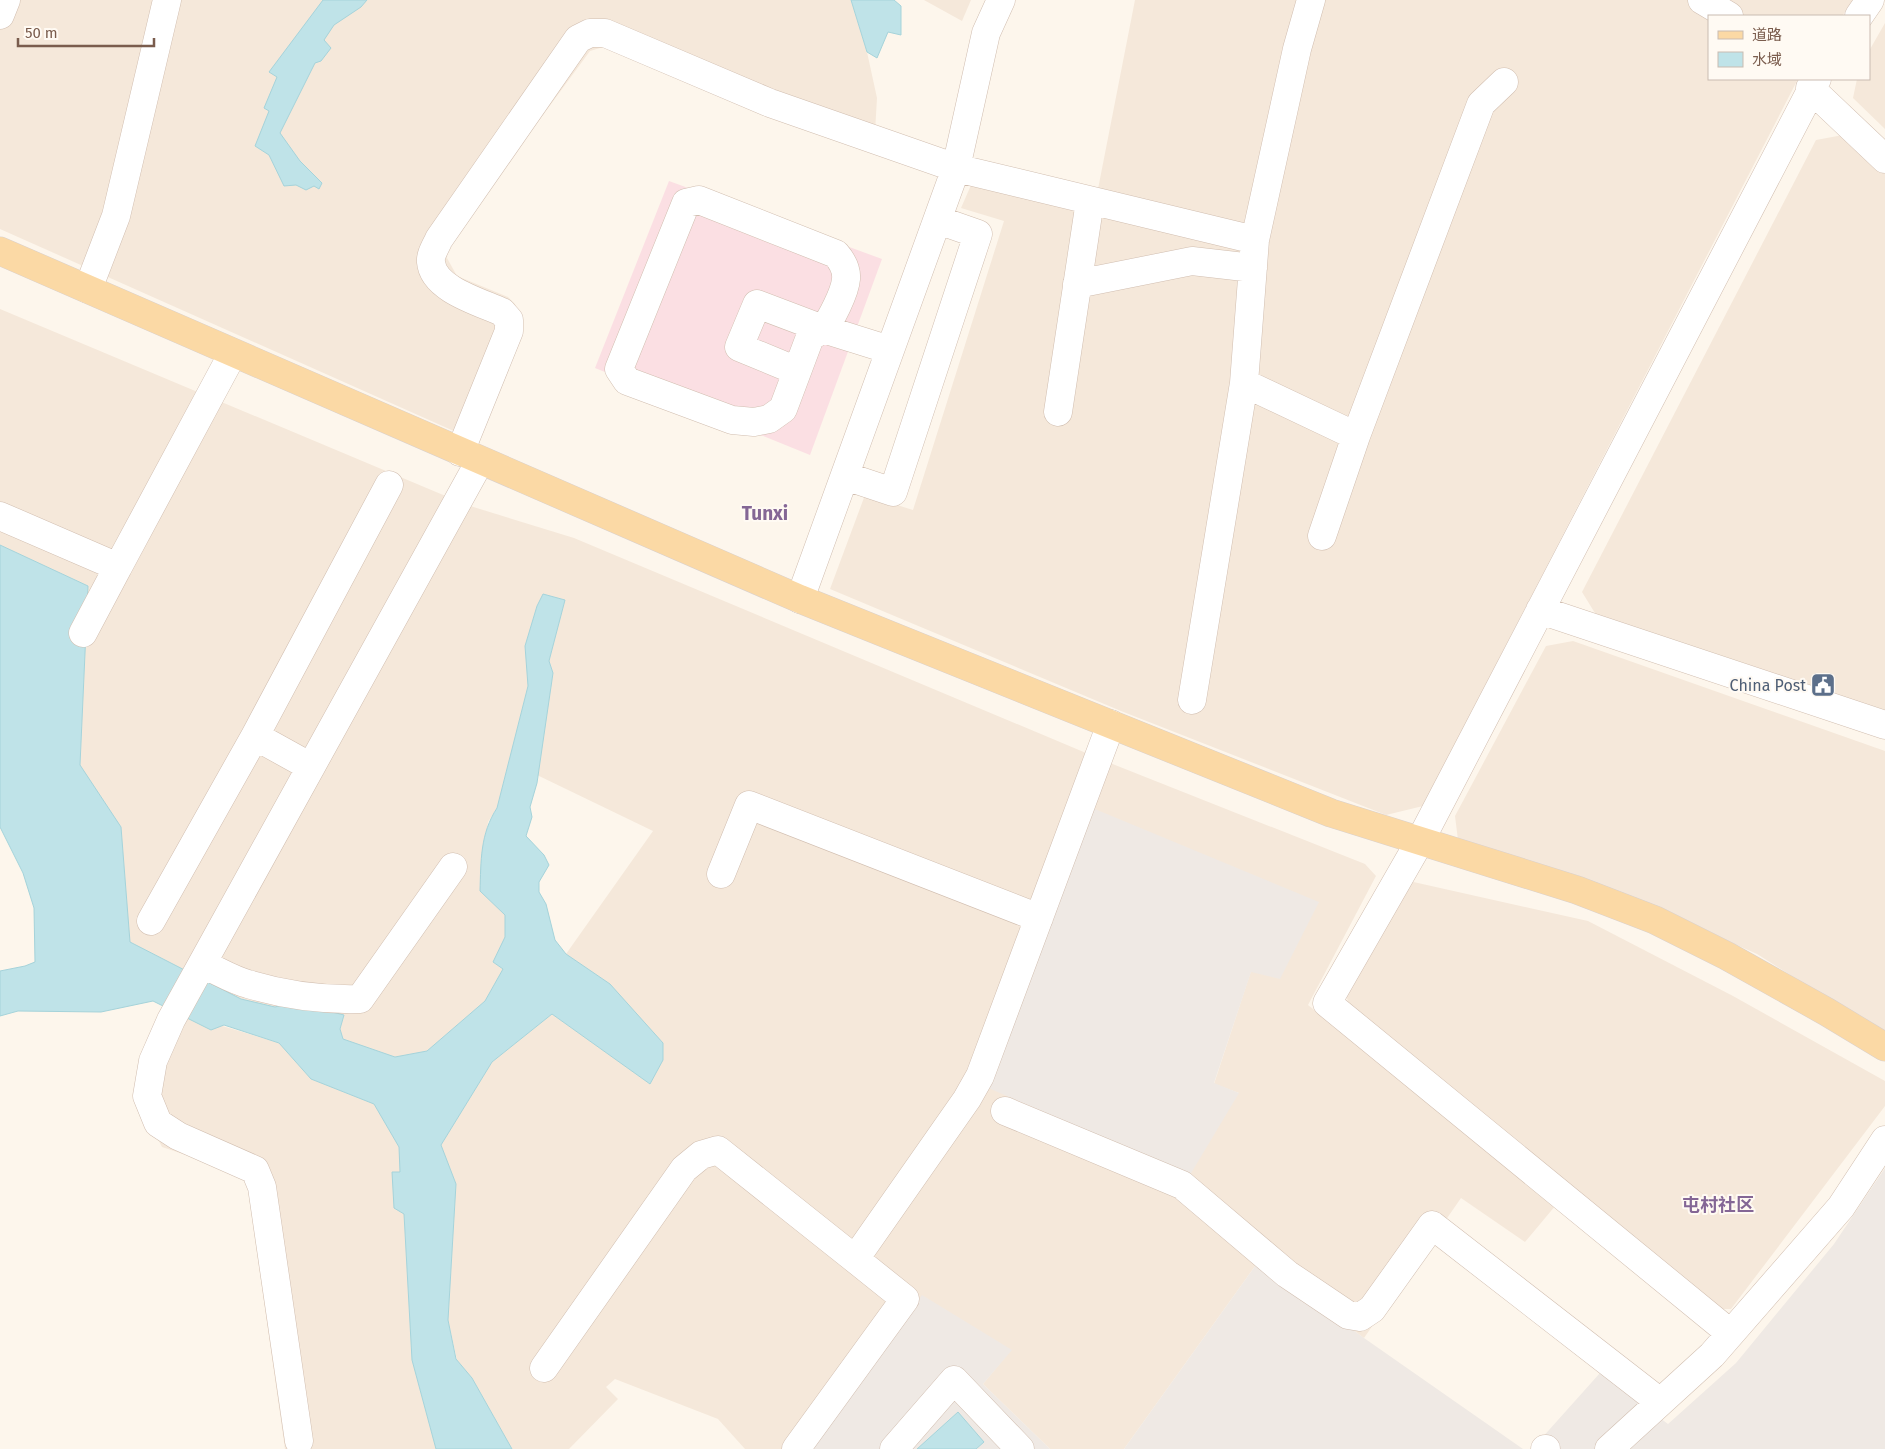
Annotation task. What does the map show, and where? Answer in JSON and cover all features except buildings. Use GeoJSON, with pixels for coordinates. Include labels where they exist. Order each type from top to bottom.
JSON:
{"type":"FeatureCollection","features":[{"type":"Feature","properties":{"kind":"main road"},"geometry":{"type":"LineString","coordinates":[[0,251],[800,599],[1331,813],[1577,890],[1655,920],[1752,970],[1828,1012],[1885,1047]]}},
{"type":"Feature","properties":{"kind":"street"},"geometry":{"type":"LineString","coordinates":[[0,15],[6,0]]}},
{"type":"Feature","properties":{"kind":"street"},"geometry":{"type":"LineString","coordinates":[[88,289],[116,216],[166,0]]}},
{"type":"Feature","properties":{"kind":"street"},"geometry":{"type":"LineString","coordinates":[[800,599],[956,168],[986,33],[1001,0]]}},
{"type":"Feature","properties":{"kind":"street"},"geometry":{"type":"LineString","coordinates":[[1192,700],[1244,383],[1255,240],[1297,49],[1311,0]]}},
{"type":"Feature","properties":{"kind":"street"},"geometry":{"type":"LineString","coordinates":[[1702,0],[1727,15]]}},
{"type":"Feature","properties":{"kind":"street"},"geometry":{"type":"LineString","coordinates":[[1860,15],[1870,0]]}},
{"type":"Feature","properties":{"kind":"street"},"geometry":{"type":"LineString","coordinates":[[299,1441],[262,1187],[255,1170],[178,1136],[158,1123],[147,1096],[153,1061],[172,1020],[311,768],[470,456],[509,331],[509,320],[502,312],[443,285],[433,272],[431,259],[439,239],[578,39],[590,33],[605,33],[770,104],[956,168],[1255,240]]}},
{"type":"Feature","properties":{"kind":"street"},"geometry":{"type":"LineString","coordinates":[[1322,536],[1356,436],[1480,104],[1504,82]]}},
{"type":"Feature","properties":{"kind":"street"},"geometry":{"type":"LineString","coordinates":[[1730,1334],[1327,1003],[1420,841],[1813,83],[1885,159]]}},
{"type":"Feature","properties":{"kind":"street"},"geometry":{"type":"LineString","coordinates":[[700,200],[836,254],[844,264],[846,279],[830,320],[823,329],[810,337],[783,409],[769,419],[754,422],[732,420],[627,381],[619,369],[686,203],[700,200]]}},
{"type":"Feature","properties":{"kind":"street"},"geometry":{"type":"LineString","coordinates":[[1058,412],[1090,201]]}},
{"type":"Feature","properties":{"kind":"street"},"geometry":{"type":"LineString","coordinates":[[845,476],[893,492],[978,234],[938,220]]}},
{"type":"Feature","properties":{"kind":"street"},"geometry":{"type":"LineString","coordinates":[[1077,284],[1192,261],[1253,268]]}},
{"type":"Feature","properties":{"kind":"street"},"geometry":{"type":"LineString","coordinates":[[797,371],[739,347],[757,304],[823,329],[890,350]]}},
{"type":"Feature","properties":{"kind":"street"},"geometry":{"type":"LineString","coordinates":[[83,633],[233,353]]}},
{"type":"Feature","properties":{"kind":"street"},"geometry":{"type":"LineString","coordinates":[[1244,383],[1356,436]]}},
{"type":"Feature","properties":{"kind":"street"},"geometry":{"type":"LineString","coordinates":[[151,921],[255,736],[389,485]]}},
{"type":"Feature","properties":{"kind":"street"},"geometry":{"type":"LineString","coordinates":[[0,516],[118,567]]}},
{"type":"Feature","properties":{"kind":"street"},"geometry":{"type":"LineString","coordinates":[[1540,610],[1885,726]]}},
{"type":"Feature","properties":{"kind":"street"},"geometry":{"type":"LineString","coordinates":[[855,1259],[967,1099],[980,1076],[1111,724]]}},
{"type":"Feature","properties":{"kind":"street"},"geometry":{"type":"LineString","coordinates":[[255,736],[311,768]]}},
{"type":"Feature","properties":{"kind":"street"},"geometry":{"type":"LineString","coordinates":[[721,874],[749,805],[1039,918]]}},
{"type":"Feature","properties":{"kind":"street"},"geometry":{"type":"LineString","coordinates":[[200,969],[246,984],[295,995],[333,1000],[360,999],[453,868]]}},
{"type":"Feature","properties":{"kind":"street"},"geometry":{"type":"LineString","coordinates":[[1005,1112],[1182,1185],[1287,1274],[1348,1315],[1360,1317],[1372,1309],[1432,1225],[1660,1402]]}},
{"type":"Feature","properties":{"kind":"street"},"geometry":{"type":"LineString","coordinates":[[544,1368],[684,1169],[701,1155],[718,1150],[905,1299],[796,1449]]}},
{"type":"Feature","properties":{"kind":"street"},"geometry":{"type":"LineString","coordinates":[[1609,1449],[1712,1355],[1841,1207],[1880,1157]]}},
{"type":"Feature","properties":{"kind":"street"},"geometry":{"type":"LineString","coordinates":[[894,1449],[954,1380],[1020,1449]]}},
{"type":"Feature","properties":{"kind":"shaded area"},"geometry":{"type":"Polygon","coordinates":[[[0,0],[851,0],[867,52],[877,98],[875,132],[610,45],[590,51],[448,244],[447,258],[457,276],[508,297],[515,304],[520,320],[456,432],[0,229],[0,0]]]}},
{"type":"Feature","properties":{"kind":"shaded area"},"geometry":{"type":"Polygon","coordinates":[[[924,0],[971,0],[962,21],[924,0]]]}},
{"type":"Feature","properties":{"kind":"shaded area"},"geometry":{"type":"Polygon","coordinates":[[[1135,0],[1854,0],[1843,15],[1708,15],[1708,80],[1797,80],[1423,806],[1386,815],[1121,711],[830,589],[865,495],[913,510],[1004,221],[961,208],[982,160],[1098,189],[1135,0]]]}},
{"type":"Feature","properties":{"kind":"shaded area"},"geometry":{"type":"Polygon","coordinates":[[[1885,23],[1885,129],[1853,98],[1857,80],[1870,80],[1870,49],[1885,23]]]}},
{"type":"Feature","properties":{"kind":"shaded area"},"geometry":{"type":"Polygon","coordinates":[[[1843,135],[1885,174],[1885,715],[1598,618],[1582,592],[1816,140],[1843,135]]]}},
{"type":"Feature","properties":{"kind":"shaded area"},"geometry":{"type":"Polygon","coordinates":[[[669,181],[882,259],[810,455],[595,368],[669,181]]]}},
{"type":"Feature","properties":{"kind":"shaded area"},"geometry":{"type":"Polygon","coordinates":[[[0,309],[467,505],[574,538],[1105,761],[1365,864],[1376,876],[1308,1005],[1556,1205],[1525,1242],[1461,1198],[1364,1338],[1258,1262],[1124,1449],[1050,1449],[983,1384],[1011,1350],[811,1449],[745,1449],[718,1419],[615,1379],[606,1387],[618,1399],[569,1449],[512,1449],[472,1378],[457,1360],[448,1320],[456,1184],[441,1145],[492,1062],[552,1014],[650,1084],[663,1060],[610,984],[566,954],[653,831],[537,775],[553,673],[549,661],[565,600],[543,594],[537,606],[525,646],[528,686],[497,808],[488,822],[480,891],[505,915],[505,937],[493,962],[503,969],[485,1001],[427,1051],[395,1057],[343,1039],[340,1029],[344,1015],[293,1002],[275,1007],[241,999],[130,942],[121,827],[80,765],[88,586],[0,545],[0,309]],[[1319,902],[986,1087],[1239,1093],[1214,1084],[1251,971],[1319,902]]]}},
{"type":"Feature","properties":{"kind":"shaded area"},"geometry":{"type":"Polygon","coordinates":[[[1573,641],[1885,751],[1885,1035],[1757,954],[1636,900],[1458,840],[1455,816],[1546,646],[1573,641]]]}},
{"type":"Feature","properties":{"kind":"shaded area"},"geometry":{"type":"Polygon","coordinates":[[[1090,807],[1319,902],[1280,979],[1251,972],[1214,1083],[1239,1093],[1190,1175],[986,1087],[1090,807]]]}},
{"type":"Feature","properties":{"kind":"shaded area"},"geometry":{"type":"Polygon","coordinates":[[[1409,881],[1588,921],[1733,996],[1885,1081],[1885,1106],[1731,1309],[1714,1309],[1350,1012],[1346,993],[1409,881]]]}},
{"type":"Feature","properties":{"kind":"shaded area"},"geometry":{"type":"Polygon","coordinates":[[[169,1010],[279,1043],[311,1079],[374,1104],[399,1147],[400,1172],[393,1172],[404,1213],[412,1360],[436,1449],[285,1449],[246,1175],[162,1147],[140,1104],[169,1010]]]}},
{"type":"Feature","properties":{"kind":"shaded area"},"geometry":{"type":"Polygon","coordinates":[[[1885,1168],[1885,1449],[1532,1449],[1600,1373],[1668,1424],[1736,1363],[1834,1244],[1885,1168]]]}},
{"type":"Feature","properties":{"kind":"shaded area"},"geometry":{"type":"Polygon","coordinates":[[[1258,1262],[1364,1338],[1523,1449],[1124,1449],[1258,1262]]]}},
{"type":"Feature","properties":{"kind":"shaded area"},"geometry":{"type":"Polygon","coordinates":[[[922,1295],[1012,1350],[983,1384],[1050,1449],[976,1449],[984,1442],[958,1412],[917,1449],[811,1449],[922,1295]]]}},
{"type":"Feature","properties":{"kind":"water"},"geometry":{"type":"Polygon","coordinates":[[[323,0],[367,0],[361,7],[334,25],[324,40],[331,48],[321,61],[315,63],[280,133],[300,161],[322,183],[319,189],[314,186],[306,190],[296,185],[284,186],[269,155],[255,146],[269,111],[264,108],[277,77],[269,72],[323,0]]]}},
{"type":"Feature","properties":{"kind":"water"},"geometry":{"type":"Polygon","coordinates":[[[851,0],[894,0],[901,6],[901,35],[888,32],[877,58],[867,52],[851,0]]]}},
{"type":"Feature","properties":{"kind":"water"},"geometry":{"type":"Polygon","coordinates":[[[0,545],[88,586],[80,765],[121,827],[130,942],[241,999],[275,1007],[293,1002],[344,1015],[340,1029],[343,1039],[395,1057],[427,1051],[485,1001],[503,969],[493,962],[505,937],[505,915],[480,891],[482,848],[487,828],[497,808],[528,686],[525,646],[537,606],[543,594],[565,600],[549,661],[553,673],[537,783],[530,807],[532,817],[526,836],[544,855],[549,865],[539,882],[539,892],[546,904],[555,940],[566,954],[610,984],[663,1043],[663,1060],[650,1084],[552,1014],[492,1062],[441,1145],[456,1184],[448,1320],[456,1359],[472,1378],[512,1449],[436,1449],[412,1360],[404,1214],[394,1208],[392,1172],[400,1172],[399,1147],[374,1104],[311,1079],[279,1043],[224,1025],[211,1030],[153,1001],[101,1012],[18,1011],[0,1016],[0,971],[35,962],[34,908],[23,873],[0,827],[0,545]]]}},
{"type":"Feature","properties":{"kind":"water"},"geometry":{"type":"Polygon","coordinates":[[[958,1412],[984,1442],[976,1449],[917,1449],[958,1412]]]}},
{"type":"Feature","properties":{"kind":"place","name":"China Post"},"geometry":{"type":"Point","coordinates":[1823,685]}},
{"type":"Feature","properties":{"kind":"district","name":"Tunxi"},"geometry":{"type":"Point","coordinates":[765,513]}},
{"type":"Feature","properties":{"kind":"district","name":"屯村社区"},"geometry":{"type":"Point","coordinates":[1718,1205]}}]}
